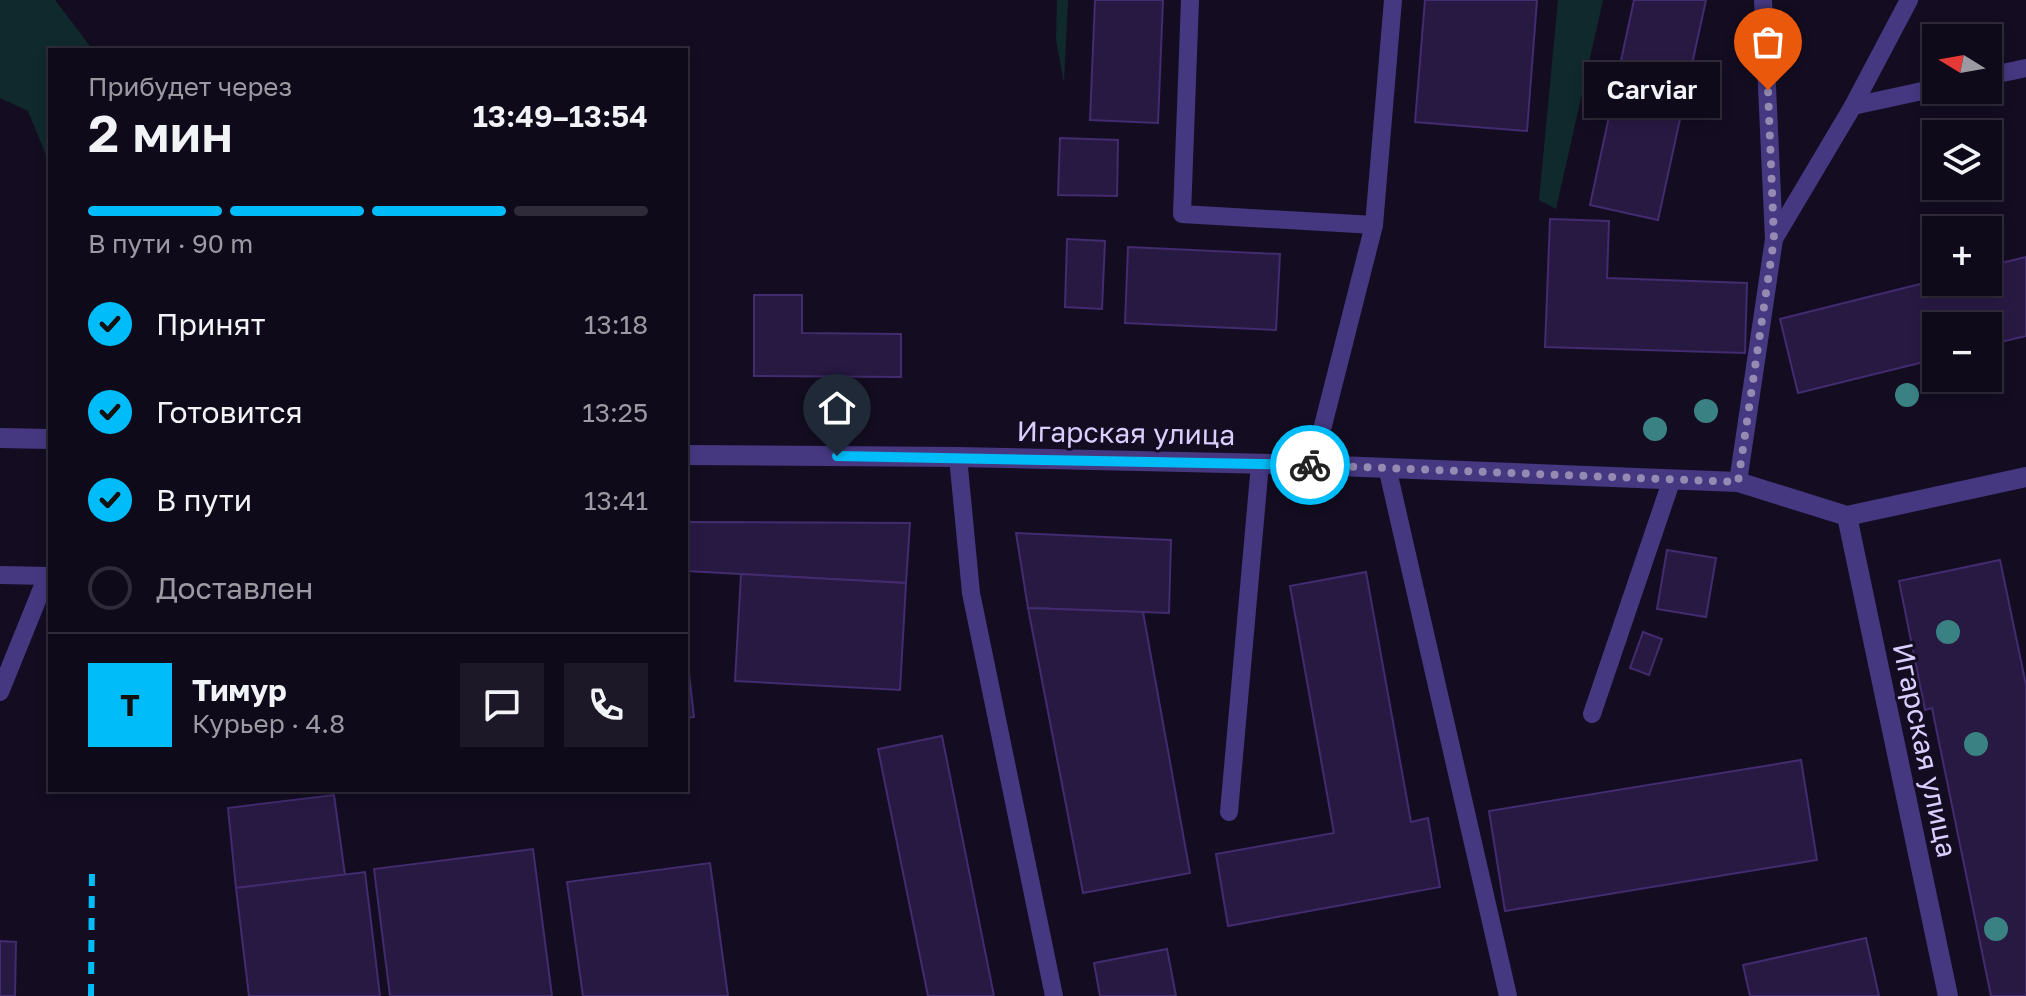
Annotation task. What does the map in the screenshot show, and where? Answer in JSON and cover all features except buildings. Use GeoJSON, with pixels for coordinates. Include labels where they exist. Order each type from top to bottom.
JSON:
{"type":"FeatureCollection","features":[{"type":"Feature","properties":{"kind":"street"},"geometry":{"type":"LineString","coordinates":[[0,438],[48,439]]}},
{"type":"Feature","properties":{"kind":"street","name":"Игарская улица"},"geometry":{"type":"LineString","coordinates":[[688,455],[1313,465],[1738,482],[1847,516],[2026,477]]}},
{"type":"Feature","properties":{"kind":"street","name":"Игарская улица"},"geometry":{"type":"LineString","coordinates":[[1847,516],[1948,996]]}},
{"type":"Feature","properties":{"kind":"lane"},"geometry":{"type":"LineString","coordinates":[[1190,0],[1182,214],[1374,225]]}},
{"type":"Feature","properties":{"kind":"lane"},"geometry":{"type":"LineString","coordinates":[[1313,465],[1374,225],[1393,0]]}},
{"type":"Feature","properties":{"kind":"lane"},"geometry":{"type":"LineString","coordinates":[[1738,482],[1774,239],[1763,0]]}},
{"type":"Feature","properties":{"kind":"lane"},"geometry":{"type":"LineString","coordinates":[[1774,239],[1853,106],[1909,0]]}},
{"type":"Feature","properties":{"kind":"lane"},"geometry":{"type":"LineString","coordinates":[[2002,73],[2026,68]]}},
{"type":"Feature","properties":{"kind":"lane"},"geometry":{"type":"LineString","coordinates":[[1853,106],[1922,91]]}},
{"type":"Feature","properties":{"kind":"lane"},"geometry":{"type":"LineString","coordinates":[[958,457],[971,593],[1054,996]]}},
{"type":"Feature","properties":{"kind":"lane"},"geometry":{"type":"LineString","coordinates":[[1229,812],[1260,464]]}},
{"type":"Feature","properties":{"kind":"lane"},"geometry":{"type":"LineString","coordinates":[[1387,467],[1508,996]]}},
{"type":"Feature","properties":{"kind":"lane"},"geometry":{"type":"LineString","coordinates":[[1592,714],[1672,479]]}},
{"type":"Feature","properties":{"kind":"lane"},"geometry":{"type":"LineString","coordinates":[[0,575],[48,576]]}},
{"type":"Feature","properties":{"kind":"lane"},"geometry":{"type":"LineString","coordinates":[[0,692],[48,578]]}},
{"type":"Feature","properties":{"kind":"green space"},"geometry":{"type":"Polygon","coordinates":[[[0,0],[55,0],[91,48],[48,48],[48,160],[28,111],[0,98],[0,0]]]}},
{"type":"Feature","properties":{"kind":"green space"},"geometry":{"type":"Polygon","coordinates":[[[1057,0],[1068,0],[1064,83],[1056,40],[1057,0]]]}},
{"type":"Feature","properties":{"kind":"green space"},"geometry":{"type":"Polygon","coordinates":[[[1558,0],[1603,0],[1556,209],[1539,200],[1558,0]]]}},
{"type":"Feature","properties":{"kind":"railway"},"geometry":{"type":"LineString","coordinates":[[91,996],[92,866]]}},
{"type":"Feature","properties":{"kind":"way so far"},"geometry":{"type":"LineString","coordinates":[[1310,465],[1738,482],[1774,239],[1768,90]]}},
{"type":"Feature","properties":{"kind":"place","name":"Carviar"},"geometry":{"type":"Point","coordinates":[1768,90]}},
{"type":"Feature","properties":{"kind":"route"},"geometry":{"type":"LineString","coordinates":[[837,456],[1310,465]]}}]}
